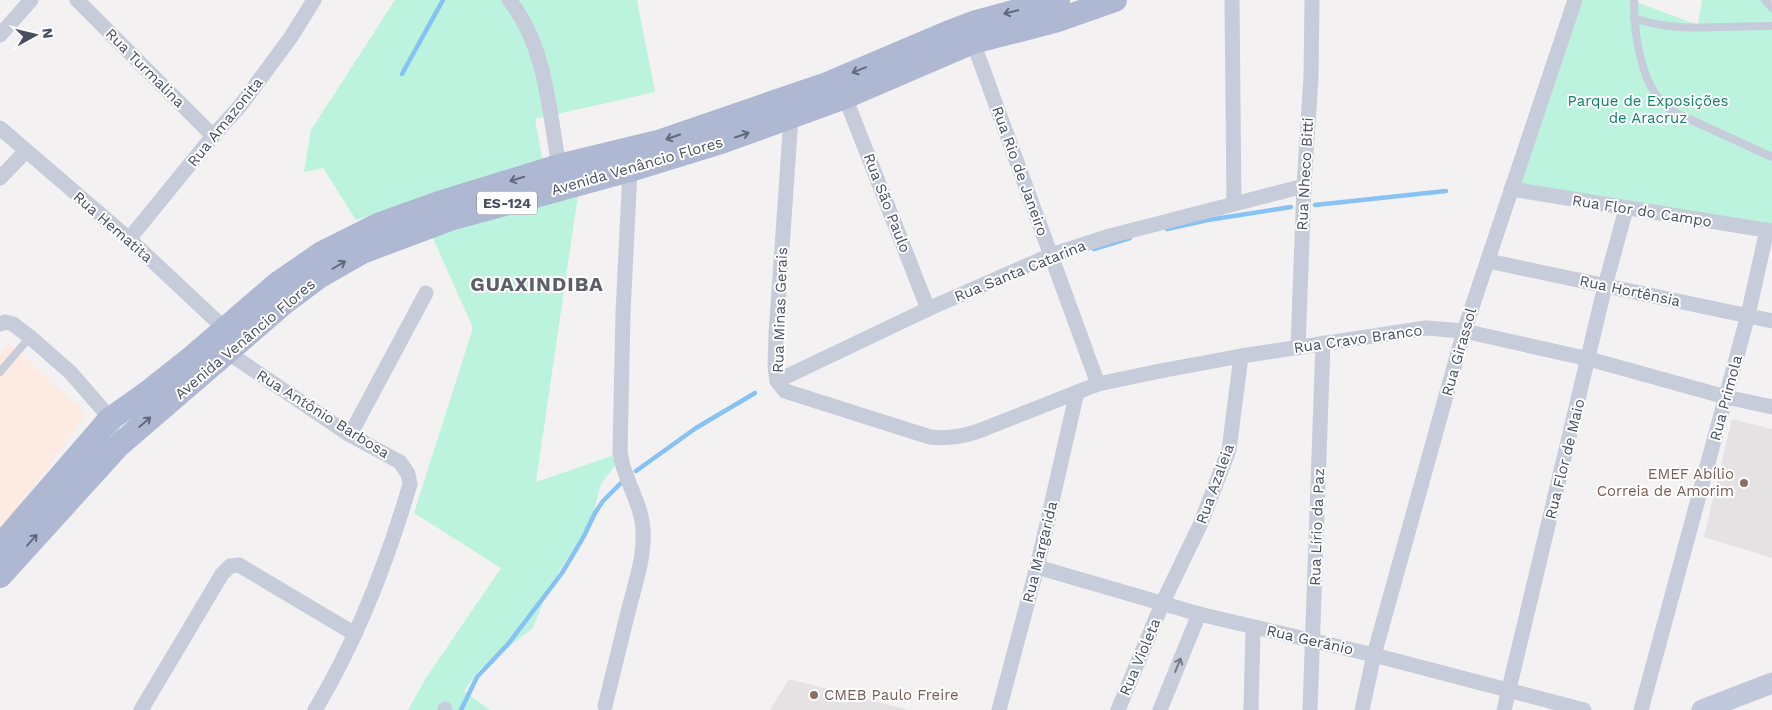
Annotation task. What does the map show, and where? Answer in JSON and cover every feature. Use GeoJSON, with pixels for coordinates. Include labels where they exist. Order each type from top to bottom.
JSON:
{"type":"FeatureCollection","features":[{"type":"Feature","properties":{"kind":"main road","name":"Avenida Venâncio Flores"},"geometry":{"type":"LineString","coordinates":[[0,546],[109,420],[190,359],[277,284],[322,253],[354,236],[380,224],[422,209],[559,166],[658,142],[827,84],[947,32],[976,22],[1058,0]]}},
{"type":"Feature","properties":{"kind":"main road","name":"Avenida Venâncio Flores"},"geometry":{"type":"LineString","coordinates":[[0,576],[118,446],[291,298],[320,276],[362,252],[450,219],[630,170],[721,142],[845,97],[973,42],[1056,21],[1115,0]]}},
{"type":"Feature","properties":{"kind":"street"},"geometry":{"type":"LineString","coordinates":[[0,35],[31,0]]}},
{"type":"Feature","properties":{"kind":"street","name":"Rua Turmalina"},"geometry":{"type":"LineString","coordinates":[[76,0],[213,136]]}},
{"type":"Feature","properties":{"kind":"street","name":"Rua Amazonita"},"geometry":{"type":"LineString","coordinates":[[129,239],[213,136],[240,106],[266,72],[314,0]]}},
{"type":"Feature","properties":{"kind":"street"},"geometry":{"type":"LineString","coordinates":[[509,0],[521,14],[533,41],[544,81],[559,166]]}},
{"type":"Feature","properties":{"kind":"street"},"geometry":{"type":"LineString","coordinates":[[1232,0],[1234,204]]}},
{"type":"Feature","properties":{"kind":"street","name":"Rua Nheco Bitti"},"geometry":{"type":"LineString","coordinates":[[1298,348],[1304,186],[1311,77],[1312,0]]}},
{"type":"Feature","properties":{"kind":"street","name":"Rua Girassol"},"geometry":{"type":"LineString","coordinates":[[1362,710],[1374,655],[1464,331],[1575,0]]}},
{"type":"Feature","properties":{"kind":"street","name":"Rua Rio de Janeiro"},"geometry":{"type":"LineString","coordinates":[[973,42],[1098,384]]}},
{"type":"Feature","properties":{"kind":"street","name":"Rua São Paulo"},"geometry":{"type":"LineString","coordinates":[[845,97],[928,309]]}},
{"type":"Feature","properties":{"kind":"street","name":"Rua Minas Gerais"},"geometry":{"type":"LineString","coordinates":[[791,118],[776,334],[775,367],[777,381],[785,391],[930,436],[952,438],[976,432]]}},
{"type":"Feature","properties":{"kind":"street","name":"Rua Hematita"},"geometry":{"type":"LineString","coordinates":[[0,128],[129,239],[224,328]]}},
{"type":"Feature","properties":{"kind":"street"},"geometry":{"type":"LineString","coordinates":[[0,178],[26,151]]}},
{"type":"Feature","properties":{"kind":"street"},"geometry":{"type":"LineString","coordinates":[[605,706],[644,544],[642,521],[635,498],[624,474],[620,446],[623,313],[630,170]]}},
{"type":"Feature","properties":{"kind":"street","name":"Rua Santa Catarina"},"geometry":{"type":"LineString","coordinates":[[777,381],[928,309],[1051,255],[1110,236],[1304,186]]}},
{"type":"Feature","properties":{"kind":"street","name":"Rua Flor do Campo"},"geometry":{"type":"LineString","coordinates":[[1511,189],[1769,231]]}},
{"type":"Feature","properties":{"kind":"street","name":"Rua Flor de Maio"},"geometry":{"type":"LineString","coordinates":[[1504,710],[1605,286],[1626,208]]}},
{"type":"Feature","properties":{"kind":"street","name":"Rua Primola"},"geometry":{"type":"LineString","coordinates":[[1640,710],[1726,398],[1769,231]]}},
{"type":"Feature","properties":{"kind":"street","name":"Rua Hortênsia"},"geometry":{"type":"LineString","coordinates":[[1488,261],[1772,321]]}},
{"type":"Feature","properties":{"kind":"street"},"geometry":{"type":"LineString","coordinates":[[350,435],[426,293]]}},
{"type":"Feature","properties":{"kind":"street"},"geometry":{"type":"LineString","coordinates":[[0,324],[5,322],[13,324],[30,336],[71,373],[94,398],[109,420],[118,446]]}},
{"type":"Feature","properties":{"kind":"street","name":"Rua Cravo Branco"},"geometry":{"type":"LineString","coordinates":[[976,432],[1098,384],[1160,370],[1241,356],[1426,328],[1464,331],[1589,359],[1726,398],[1772,407]]}},
{"type":"Feature","properties":{"kind":"street","name":"Rua Lírio da Paz"},"geometry":{"type":"LineString","coordinates":[[1310,710],[1324,343]]}},
{"type":"Feature","properties":{"kind":"street","name":"Rua Antônio Barbosa"},"geometry":{"type":"LineString","coordinates":[[227,352],[350,435],[400,462],[408,474],[410,484],[394,539],[355,634]]}},
{"type":"Feature","properties":{"kind":"street","name":"Rua Azaleia"},"geometry":{"type":"LineString","coordinates":[[1162,604],[1200,525],[1229,450],[1241,356]]}},
{"type":"Feature","properties":{"kind":"street","name":"Rua Margarida"},"geometry":{"type":"LineString","coordinates":[[999,710],[1037,567],[1077,392]]}},
{"type":"Feature","properties":{"kind":"street"},"geometry":{"type":"LineString","coordinates":[[141,710],[222,574],[230,566],[239,564],[355,634],[335,676],[315,710]]}},
{"type":"Feature","properties":{"kind":"street","name":"Rua Gerânio"},"geometry":{"type":"LineString","coordinates":[[1037,567],[1199,614],[1374,655],[1584,710]]}},
{"type":"Feature","properties":{"kind":"street","name":"Rua Violeta"},"geometry":{"type":"LineString","coordinates":[[1118,710],[1162,604]]}},
{"type":"Feature","properties":{"kind":"street"},"geometry":{"type":"LineString","coordinates":[[1160,710],[1199,614]]}},
{"type":"Feature","properties":{"kind":"street"},"geometry":{"type":"LineString","coordinates":[[1251,710],[1253,628]]}},
{"type":"Feature","properties":{"kind":"street"},"geometry":{"type":"LineString","coordinates":[[1702,710],[1772,683]]}},
{"type":"Feature","properties":{"kind":"lane"},"geometry":{"type":"LineString","coordinates":[[1634,0],[1634,18],[1643,66],[1650,84],[1661,102],[1668,109],[1676,113],[1772,157]]}},
{"type":"Feature","properties":{"kind":"lane"},"geometry":{"type":"LineString","coordinates":[[1765,0],[1772,8]]}},
{"type":"Feature","properties":{"kind":"lane"},"geometry":{"type":"LineString","coordinates":[[1634,18],[1652,24],[1671,27],[1772,26]]}},
{"type":"Feature","properties":{"kind":"lane"},"geometry":{"type":"LineString","coordinates":[[0,372],[30,336]]}},
{"type":"Feature","properties":{"kind":"shaded area"},"geometry":{"type":"Polygon","coordinates":[[[9,343],[86,414],[0,533],[0,354],[9,343]]]}},
{"type":"Feature","properties":{"kind":"shaded area","name":"EMEF Abílio Correia de Amorim"},"geometry":{"type":"Polygon","coordinates":[[[1732,419],[1772,429],[1772,558],[1704,537],[1732,419]]]}},
{"type":"Feature","properties":{"kind":"shaded area","name":"CMEB Paulo Freire"},"geometry":{"type":"Polygon","coordinates":[[[789,679],[909,710],[770,710],[789,679]]]}},
{"type":"Feature","properties":{"kind":"green space"},"geometry":{"type":"Polygon","coordinates":[[[395,0],[637,0],[655,92],[535,119],[543,162],[356,220],[323,168],[304,172],[311,130],[395,0]]]}},
{"type":"Feature","properties":{"kind":"green space","name":"Parque de Exposições de Aracruz"},"geometry":{"type":"Polygon","coordinates":[[[1582,0],[1631,0],[1698,25],[1702,0],[1772,0],[1772,226],[1519,189],[1582,0]]]}},
{"type":"Feature","properties":{"kind":"green space"},"geometry":{"type":"Polygon","coordinates":[[[578,195],[536,482],[626,451],[601,484],[592,518],[548,590],[533,628],[480,669],[464,691],[490,710],[408,710],[426,678],[501,568],[414,513],[473,328],[432,236],[578,195]]]}},
{"type":"Feature","properties":{"kind":"waterway"},"geometry":{"type":"LineString","coordinates":[[402,74],[443,0]]}},
{"type":"Feature","properties":{"kind":"waterway"},"geometry":{"type":"LineString","coordinates":[[1315,205],[1446,191]]}},
{"type":"Feature","properties":{"kind":"waterway"},"geometry":{"type":"LineString","coordinates":[[1167,229],[1208,220],[1291,207]]}},
{"type":"Feature","properties":{"kind":"waterway"},"geometry":{"type":"LineString","coordinates":[[1094,249],[1130,238]]}},
{"type":"Feature","properties":{"kind":"waterway"},"geometry":{"type":"LineString","coordinates":[[636,471],[696,428],[755,393]]}},
{"type":"Feature","properties":{"kind":"waterway"},"geometry":{"type":"LineString","coordinates":[[461,710],[477,677],[509,643],[562,573],[595,513],[603,501],[622,482]]}},
{"type":"Feature","properties":{"kind":"place","name":"EMEF Abílio Correia de Amorim"},"geometry":{"type":"Point","coordinates":[1744,483]}},
{"type":"Feature","properties":{"kind":"place","name":"CMEB Paulo Freire"},"geometry":{"type":"Point","coordinates":[814,695]}},
{"type":"Feature","properties":{"kind":"district","name":"GUAXINDIBA"},"geometry":{"type":"Point","coordinates":[537,284]}}]}
